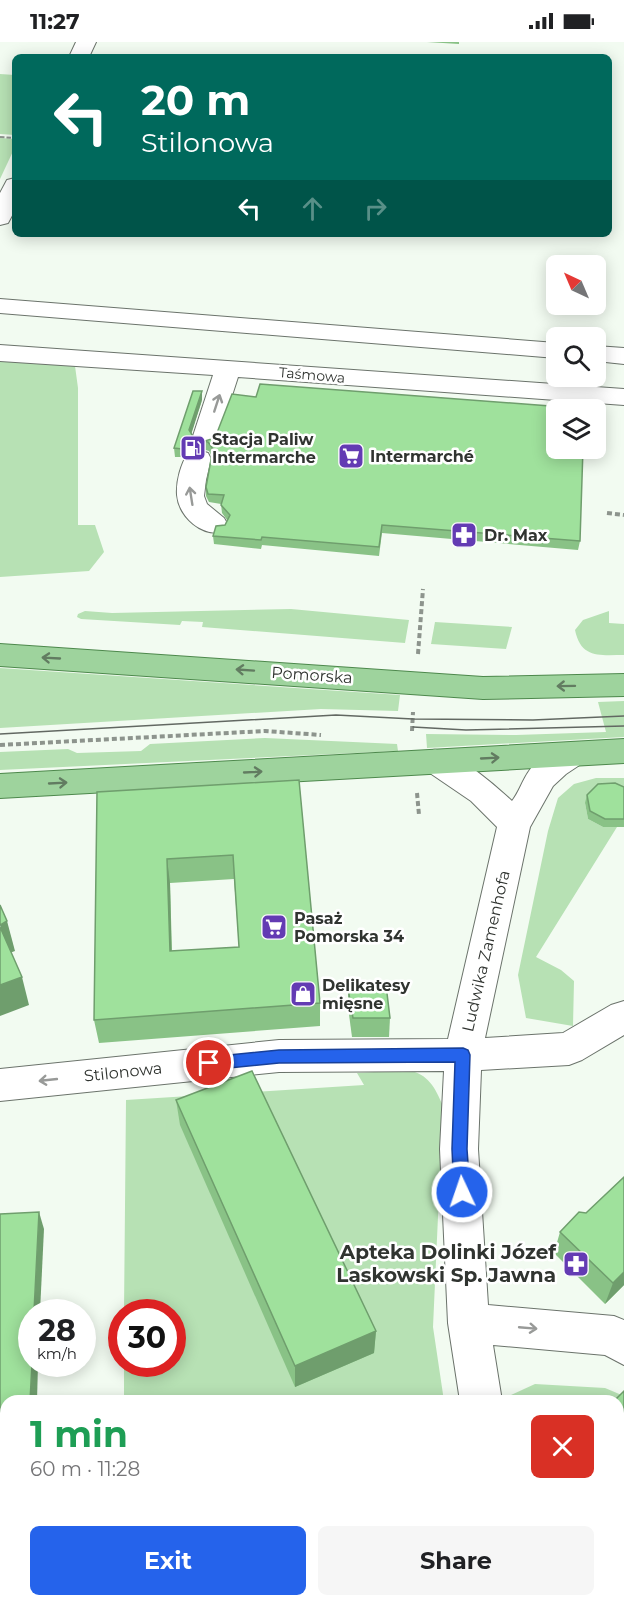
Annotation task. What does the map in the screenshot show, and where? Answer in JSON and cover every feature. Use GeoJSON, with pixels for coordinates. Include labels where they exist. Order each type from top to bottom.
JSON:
{"type":"FeatureCollection","features":[{"type":"Feature","properties":{"kind":"main road","name":"Pomorska"},"geometry":{"type":"LineString","coordinates":[[0,655],[483,688],[624,685]]}},
{"type":"Feature","properties":{"kind":"main road"},"geometry":{"type":"LineString","coordinates":[[0,786],[624,751]]}},
{"type":"Feature","properties":{"kind":"street"},"geometry":{"type":"LineString","coordinates":[[0,218],[8,192]]}},
{"type":"Feature","properties":{"kind":"street"},"geometry":{"type":"LineString","coordinates":[[0,306],[546,350]]}},
{"type":"Feature","properties":{"kind":"street","name":"Taśmowa"},"geometry":{"type":"LineString","coordinates":[[0,353],[624,397]]}},
{"type":"Feature","properties":{"kind":"street"},"geometry":{"type":"LineString","coordinates":[[606,355],[624,356]]}},
{"type":"Feature","properties":{"kind":"street"},"geometry":{"type":"LineString","coordinates":[[214,525],[195,511],[190,486],[228,368]]}},
{"type":"Feature","properties":{"kind":"street","name":"Ludwika Zamenhofa"},"geometry":{"type":"LineString","coordinates":[[480,1395],[470,1323],[459,1149],[463,1055],[514,824],[528,804],[541,778],[555,765],[573,754]]}},
{"type":"Feature","properties":{"kind":"street"},"geometry":{"type":"LineString","coordinates":[[435,761],[482,792],[514,824]]}},
{"type":"Feature","properties":{"kind":"street","name":"Stilonowa"},"geometry":{"type":"LineString","coordinates":[[0,1085],[279,1056],[463,1055],[569,1049],[624,1016]]}},
{"type":"Feature","properties":{"kind":"street"},"geometry":{"type":"LineString","coordinates":[[470,1323],[614,1336],[624,1345]]}},
{"type":"Feature","properties":{"kind":"path"},"geometry":{"type":"LineString","coordinates":[[607,513],[624,515]]}},
{"type":"Feature","properties":{"kind":"path"},"geometry":{"type":"LineString","coordinates":[[0,745],[266,731],[329,735]]}},
{"type":"Feature","properties":{"kind":"green space"},"geometry":{"type":"Polygon","coordinates":[[[0,74],[12,75],[12,135],[0,134],[0,74]]]}},
{"type":"Feature","properties":{"kind":"green space"},"geometry":{"type":"Polygon","coordinates":[[[0,138],[12,139],[12,153],[0,179],[0,138]]]}},
{"type":"Feature","properties":{"kind":"green space"},"geometry":{"type":"Polygon","coordinates":[[[0,361],[75,366],[78,388],[78,525],[95,525],[104,552],[89,571],[0,577],[0,361]]]}},
{"type":"Feature","properties":{"kind":"green space"},"geometry":{"type":"Polygon","coordinates":[[[291,609],[409,620],[405,643],[202,627],[203,622],[182,621],[180,625],[77,617],[85,611],[112,613],[291,609]]]}},
{"type":"Feature","properties":{"kind":"green space"},"geometry":{"type":"Polygon","coordinates":[[[609,611],[609,623],[624,624],[624,655],[600,655],[587,651],[578,639],[575,630],[583,620],[609,611]]]}},
{"type":"Feature","properties":{"kind":"green space"},"geometry":{"type":"Polygon","coordinates":[[[435,622],[512,627],[506,649],[431,644],[435,622]]]}},
{"type":"Feature","properties":{"kind":"green space"},"geometry":{"type":"Polygon","coordinates":[[[0,668],[400,695],[398,711],[321,709],[0,728],[0,668]]]}},
{"type":"Feature","properties":{"kind":"green space"},"geometry":{"type":"Polygon","coordinates":[[[624,701],[624,737],[427,748],[426,734],[516,735],[606,732],[598,702],[624,701]]]}},
{"type":"Feature","properties":{"kind":"green space"},"geometry":{"type":"Polygon","coordinates":[[[265,738],[397,744],[398,751],[0,770],[0,752],[68,749],[77,753],[141,751],[150,744],[265,738]]]}},
{"type":"Feature","properties":{"kind":"green space"},"geometry":{"type":"Polygon","coordinates":[[[596,778],[624,778],[624,795],[585,803],[588,819],[603,827],[617,827],[536,957],[561,970],[574,981],[573,1026],[526,1018],[518,975],[548,831],[558,798],[574,784],[596,778]]]}},
{"type":"Feature","properties":{"kind":"green space"},"geometry":{"type":"Polygon","coordinates":[[[408,1070],[421,1075],[430,1082],[443,1106],[433,1327],[443,1395],[124,1395],[124,1377],[186,1377],[186,1299],[124,1299],[126,1100],[364,1085],[357,1073],[408,1070]]]}},
{"type":"Feature","properties":{"kind":"green space"},"geometry":{"type":"Polygon","coordinates":[[[535,1384],[605,1388],[622,1395],[511,1395],[535,1384]]]}},
{"type":"Feature","properties":{"kind":"building"},"geometry":{"type":"Polygon","coordinates":[[[260,384],[546,406],[546,459],[583,459],[580,541],[382,525],[379,547],[262,537],[261,540],[213,536],[216,526],[225,525],[230,515],[221,505],[224,495],[208,494],[206,487],[213,449],[208,442],[199,440],[215,438],[232,394],[256,397],[260,384]]]}},
{"type":"Feature","properties":{"kind":"building"},"geometry":{"type":"Polygon","coordinates":[[[193,391],[202,391],[189,430],[194,438],[198,439],[187,442],[182,449],[174,448],[193,391]]]}},
{"type":"Feature","properties":{"kind":"building","name":"Pasaż Pomorska 34"},"geometry":{"type":"Polygon","coordinates":[[[299,780],[320,1003],[94,1020],[97,792],[299,780]],[[233,855],[167,859],[170,951],[239,947],[233,855]]]}},
{"type":"Feature","properties":{"kind":"building"},"geometry":{"type":"Polygon","coordinates":[[[615,783],[624,787],[624,819],[605,819],[590,811],[587,795],[598,784],[615,783]]]}},
{"type":"Feature","properties":{"kind":"building"},"geometry":{"type":"Polygon","coordinates":[[[0,905],[7,921],[0,925],[0,905]]]}},
{"type":"Feature","properties":{"kind":"building"},"geometry":{"type":"Polygon","coordinates":[[[0,927],[22,977],[0,985],[0,927]]]}},
{"type":"Feature","properties":{"kind":"building"},"geometry":{"type":"Polygon","coordinates":[[[386,985],[390,1018],[353,1018],[348,988],[386,985]]]}},
{"type":"Feature","properties":{"kind":"building"},"geometry":{"type":"Polygon","coordinates":[[[252,1071],[376,1331],[295,1366],[176,1100],[252,1071]]]}},
{"type":"Feature","properties":{"kind":"building"},"geometry":{"type":"Polygon","coordinates":[[[624,1177],[624,1272],[613,1283],[560,1232],[579,1212],[586,1213],[624,1177]]]}},
{"type":"Feature","properties":{"kind":"building"},"geometry":{"type":"Polygon","coordinates":[[[39,1212],[35,1299],[18,1299],[18,1377],[31,1377],[30,1395],[0,1395],[0,1214],[39,1212]]]}},
{"type":"Feature","properties":{"kind":"tram line"},"geometry":{"type":"LineString","coordinates":[[0,734],[336,715],[413,719],[533,720],[624,716]]}},
{"type":"Feature","properties":{"kind":"tram line"},"geometry":{"type":"LineString","coordinates":[[413,727],[466,730],[624,726]]}},
{"type":"Feature","properties":{"kind":"place","name":"Stacja Paliw Intermarche"},"geometry":{"type":"Point","coordinates":[193,448]}},
{"type":"Feature","properties":{"kind":"place","name":"Intermarché"},"geometry":{"type":"Point","coordinates":[351,456]}},
{"type":"Feature","properties":{"kind":"place","name":"Dr. Max"},"geometry":{"type":"Point","coordinates":[464,535]}},
{"type":"Feature","properties":{"kind":"place","name":"Pasaż Pomorska 34"},"geometry":{"type":"Point","coordinates":[274,927]}},
{"type":"Feature","properties":{"kind":"place","name":"Delikatesy mięsne"},"geometry":{"type":"Point","coordinates":[303,994]}},
{"type":"Feature","properties":{"kind":"place","name":"Apteka Dolinki Józef Laskowski Sp. Jawna"},"geometry":{"type":"Point","coordinates":[576,1264]}},
{"type":"Feature","properties":{"kind":"route"},"geometry":{"type":"LineString","coordinates":[[209,1063],[279,1056],[463,1055],[459,1149],[462,1192]]}}]}
